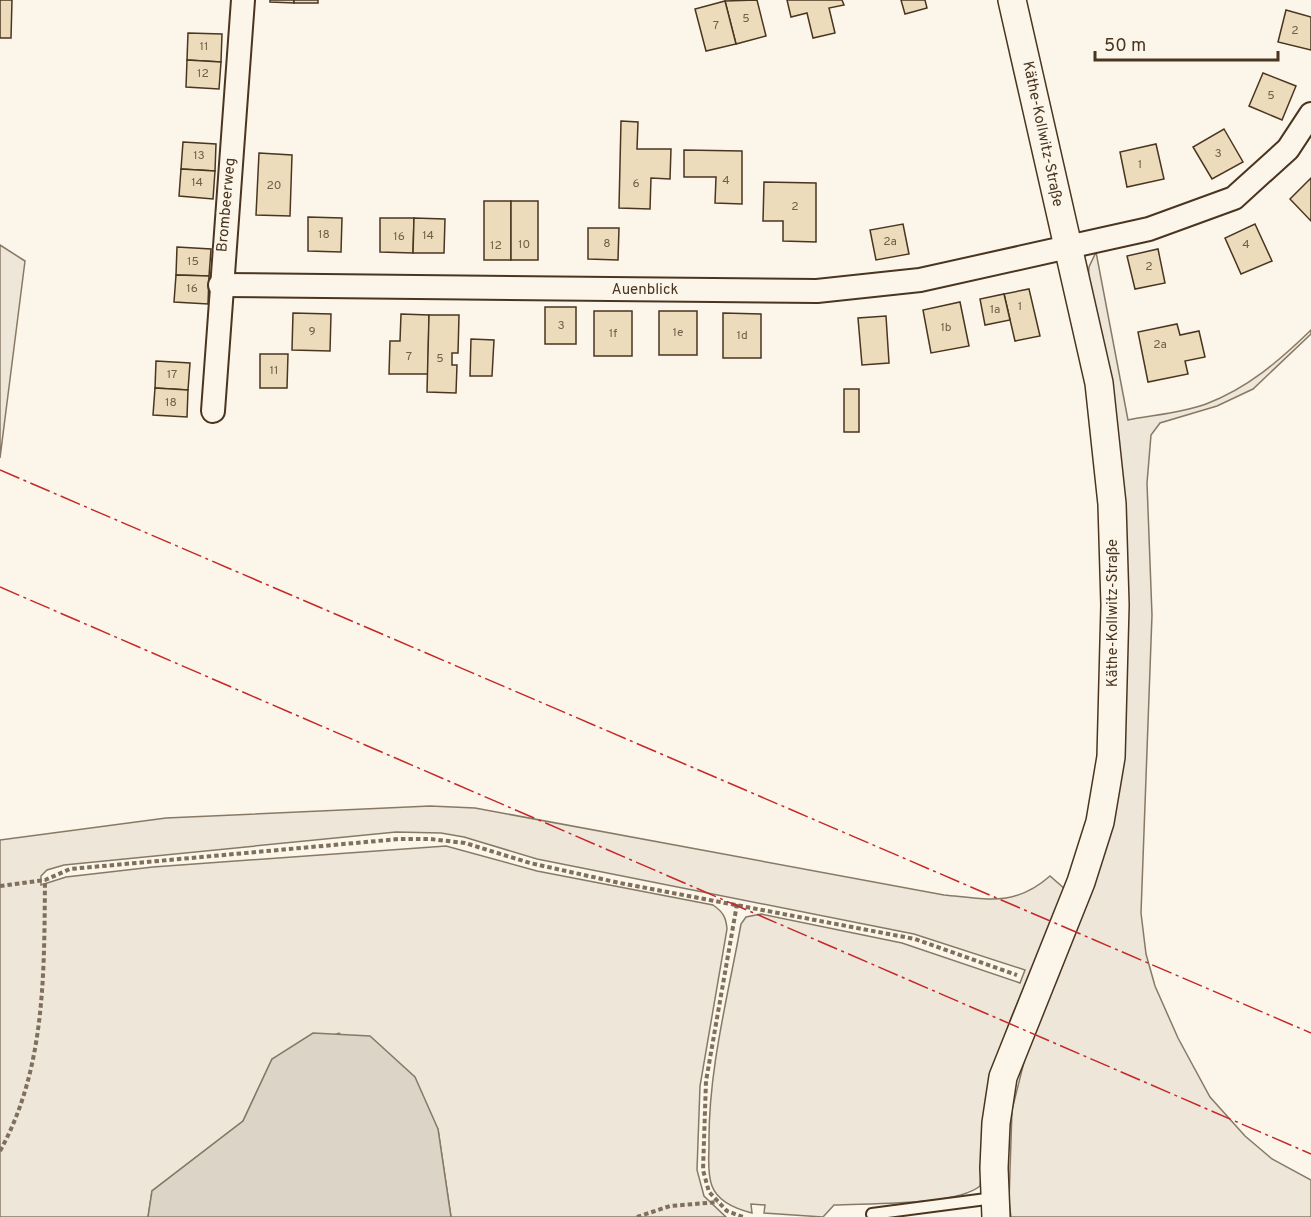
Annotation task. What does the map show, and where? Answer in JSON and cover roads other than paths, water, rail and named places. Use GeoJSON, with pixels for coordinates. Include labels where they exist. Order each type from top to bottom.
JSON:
{"type":"FeatureCollection","features":[{"type":"Feature","properties":{"kind":"street","name":"Brombeerweg"},"geometry":{"type":"LineString","coordinates":[[213,411],[220,285],[243,0]]}},
{"type":"Feature","properties":{"kind":"street","name":"Käthe-Kollwitz-Straße"},"geometry":{"type":"LineString","coordinates":[[996,1208],[996,1122],[1004,1077],[1081,882],[1100,822],[1111,757],[1115,605],[1112,504],[1099,383],[1066,247],[1012,0]]}},
{"type":"Feature","properties":{"kind":"street","name":"Auenblick"},"geometry":{"type":"LineString","coordinates":[[220,285],[817,291],[920,280],[1149,229],[1234,198],[1288,149],[1311,114]]}},
{"type":"Feature","properties":{"kind":"lane"},"geometry":{"type":"LineString","coordinates":[[872,1214],[996,1208]]}}]}
